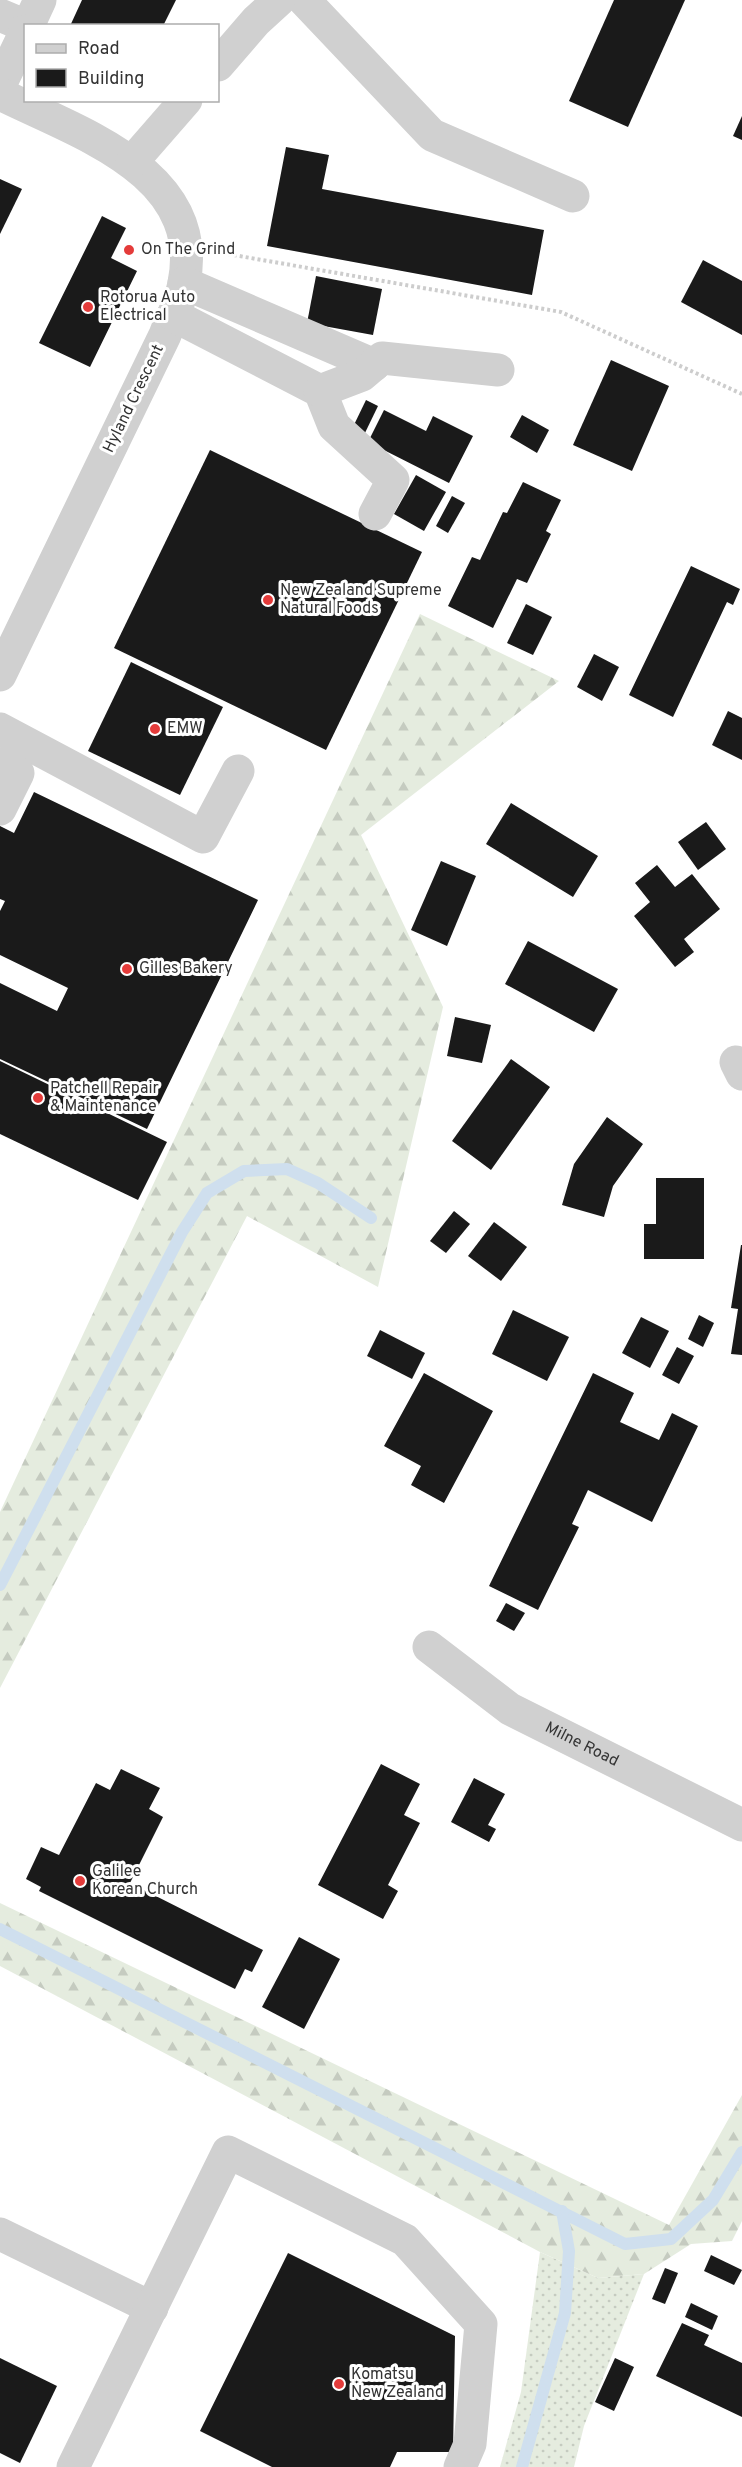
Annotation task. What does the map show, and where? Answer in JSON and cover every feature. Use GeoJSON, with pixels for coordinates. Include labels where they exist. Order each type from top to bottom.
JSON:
{"type":"FeatureCollection","features":[{"type":"Feature","properties":{"kind":"street"},"geometry":{"type":"LineString","coordinates":[[28,24],[40,0]]}},
{"type":"Feature","properties":{"kind":"street"},"geometry":{"type":"LineString","coordinates":[[219,64],[256,21],[279,0]]}},
{"type":"Feature","properties":{"kind":"street"},"geometry":{"type":"LineString","coordinates":[[304,0],[432,135],[573,196]]}},
{"type":"Feature","properties":{"kind":"street"},"geometry":{"type":"LineString","coordinates":[[0,15],[24,25]]}},
{"type":"Feature","properties":{"kind":"street"},"geometry":{"type":"LineString","coordinates":[[0,85],[24,35]]}},
{"type":"Feature","properties":{"kind":"street","name":"Hyland Crescent"},"geometry":{"type":"LineString","coordinates":[[0,94],[123,155],[132,162],[156,183],[177,214],[185,246],[184,283],[173,315],[0,675]]}},
{"type":"Feature","properties":{"kind":"street"},"geometry":{"type":"LineString","coordinates":[[132,162],[184,102]]}},
{"type":"Feature","properties":{"kind":"street"},"geometry":{"type":"LineString","coordinates":[[184,283],[374,365]]}},
{"type":"Feature","properties":{"kind":"street"},"geometry":{"type":"LineString","coordinates":[[173,315],[320,391],[334,426],[393,480],[375,514]]}},
{"type":"Feature","properties":{"kind":"street"},"geometry":{"type":"LineString","coordinates":[[320,391],[362,375],[382,358],[498,370]]}},
{"type":"Feature","properties":{"kind":"street"},"geometry":{"type":"LineString","coordinates":[[0,729],[204,837],[238,771]]}},
{"type":"Feature","properties":{"kind":"street"},"geometry":{"type":"LineString","coordinates":[[0,764],[18,773],[0,809]]}},
{"type":"Feature","properties":{"kind":"street","name":"Milne Road"},"geometry":{"type":"LineString","coordinates":[[429,1647],[510,1709],[742,1825]]}},
{"type":"Feature","properties":{"kind":"street"},"geometry":{"type":"LineString","coordinates":[[73,2467],[228,2152],[405,2240],[481,2324],[470,2444],[460,2467]]}},
{"type":"Feature","properties":{"kind":"street"},"geometry":{"type":"LineString","coordinates":[[0,2234],[152,2308]]}},
{"type":"Feature","properties":{"kind":"path"},"geometry":{"type":"LineString","coordinates":[[185,246],[561,312],[742,394]]}},
{"type":"Feature","properties":{"kind":"green space"},"geometry":{"type":"Polygon","coordinates":[[[420,614],[559,681],[361,835],[443,1007],[378,1287],[247,1216],[0,1688],[0,1512],[420,614]]]}},
{"type":"Feature","properties":{"kind":"green space"},"geometry":{"type":"Polygon","coordinates":[[[0,1903],[669,2225],[742,2095],[742,2221],[732,2241],[691,2244],[644,2274],[598,2278],[540,2252],[0,1966],[0,1903]]]}},
{"type":"Feature","properties":{"kind":"green space"},"geometry":{"type":"Polygon","coordinates":[[[540,2252],[598,2278],[644,2274],[584,2426],[574,2467],[500,2467],[521,2392],[540,2252]]]}},
{"type":"Feature","properties":{"kind":"building"},"geometry":{"type":"Polygon","coordinates":[[[82,0],[176,0],[164,24],[71,24],[82,0]]]}},
{"type":"Feature","properties":{"kind":"building"},"geometry":{"type":"Polygon","coordinates":[[[614,0],[685,0],[628,127],[569,101],[614,0]]]}},
{"type":"Feature","properties":{"kind":"building"},"geometry":{"type":"Polygon","coordinates":[[[742,116],[742,140],[733,136],[742,116]]]}},
{"type":"Feature","properties":{"kind":"building"},"geometry":{"type":"Polygon","coordinates":[[[286,147],[329,155],[322,189],[544,230],[532,295],[267,246],[286,147]]]}},
{"type":"Feature","properties":{"kind":"building"},"geometry":{"type":"Polygon","coordinates":[[[0,179],[22,189],[0,234],[0,179]]]}},
{"type":"Feature","properties":{"kind":"building","name":"Rotorua Auto Electrical"},"geometry":{"type":"Polygon","coordinates":[[[102,216],[126,228],[111,258],[137,271],[90,367],[39,343],[102,216]]]}},
{"type":"Feature","properties":{"kind":"building"},"geometry":{"type":"Polygon","coordinates":[[[703,260],[742,281],[742,335],[681,302],[703,260]]]}},
{"type":"Feature","properties":{"kind":"building"},"geometry":{"type":"Polygon","coordinates":[[[316,276],[382,289],[373,335],[307,323],[316,276]]]}},
{"type":"Feature","properties":{"kind":"building"},"geometry":{"type":"Polygon","coordinates":[[[611,360],[669,386],[632,471],[573,445],[611,360]]]}},
{"type":"Feature","properties":{"kind":"building"},"geometry":{"type":"Polygon","coordinates":[[[366,400],[378,406],[363,437],[351,431],[366,400]]]}},
{"type":"Feature","properties":{"kind":"building"},"geometry":{"type":"Polygon","coordinates":[[[384,410],[426,431],[433,416],[473,436],[449,483],[368,442],[384,410]]]}},
{"type":"Feature","properties":{"kind":"building"},"geometry":{"type":"Polygon","coordinates":[[[522,415],[549,430],[537,453],[510,437],[522,415]]]}},
{"type":"Feature","properties":{"kind":"building","name":"New Zealand Supreme Natural Foods"},"geometry":{"type":"Polygon","coordinates":[[[210,450],[422,552],[326,750],[114,648],[210,450]]]}},
{"type":"Feature","properties":{"kind":"building"},"geometry":{"type":"Polygon","coordinates":[[[416,475],[446,492],[424,531],[394,514],[416,475]]]}},
{"type":"Feature","properties":{"kind":"building"},"geometry":{"type":"Polygon","coordinates":[[[523,482],[561,500],[546,531],[551,534],[527,583],[517,579],[493,628],[448,606],[472,557],[480,560],[503,512],[507,513],[523,482]]]}},
{"type":"Feature","properties":{"kind":"building"},"geometry":{"type":"Polygon","coordinates":[[[452,496],[465,503],[448,533],[436,526],[452,496]]]}},
{"type":"Feature","properties":{"kind":"building"},"geometry":{"type":"Polygon","coordinates":[[[691,566],[740,589],[733,605],[727,602],[673,717],[629,695],[691,566]]]}},
{"type":"Feature","properties":{"kind":"building"},"geometry":{"type":"Polygon","coordinates":[[[526,604],[552,617],[533,655],[507,643],[526,604]]]}},
{"type":"Feature","properties":{"kind":"building"},"geometry":{"type":"Polygon","coordinates":[[[594,654],[619,667],[602,701],[577,687],[594,654]]]}},
{"type":"Feature","properties":{"kind":"building","name":"EMW"},"geometry":{"type":"Polygon","coordinates":[[[131,662],[223,707],[180,795],[88,751],[131,662]]]}},
{"type":"Feature","properties":{"kind":"building"},"geometry":{"type":"Polygon","coordinates":[[[728,711],[742,718],[742,760],[712,745],[728,711]]]}},
{"type":"Feature","properties":{"kind":"building","name":"Gilles Bakery"},"geometry":{"type":"Polygon","coordinates":[[[34,792],[258,900],[147,1129],[0,1059],[0,983],[57,1011],[68,988],[0,955],[0,911],[5,901],[0,899],[0,826],[14,833],[34,792]]]}},
{"type":"Feature","properties":{"kind":"building"},"geometry":{"type":"Polygon","coordinates":[[[511,803],[598,856],[573,897],[486,844],[511,803]]]}},
{"type":"Feature","properties":{"kind":"building"},"geometry":{"type":"Polygon","coordinates":[[[706,822],[726,849],[698,870],[678,842],[706,822]]]}},
{"type":"Feature","properties":{"kind":"building"},"geometry":{"type":"Polygon","coordinates":[[[441,861],[476,876],[447,946],[411,930],[441,861]]]}},
{"type":"Feature","properties":{"kind":"building"},"geometry":{"type":"Polygon","coordinates":[[[657,865],[675,887],[692,874],[720,909],[684,939],[694,952],[675,967],[634,916],[650,902],[635,883],[657,865]]]}},
{"type":"Feature","properties":{"kind":"building"},"geometry":{"type":"Polygon","coordinates":[[[528,941],[618,989],[594,1032],[505,984],[528,941]]]}},
{"type":"Feature","properties":{"kind":"building"},"geometry":{"type":"Polygon","coordinates":[[[455,1017],[491,1025],[482,1063],[447,1056],[455,1017]]]}},
{"type":"Feature","properties":{"kind":"building"},"geometry":{"type":"Polygon","coordinates":[[[511,1059],[550,1087],[491,1170],[452,1141],[511,1059]]]}},
{"type":"Feature","properties":{"kind":"building","name":"Patchell Repair & Maintenance"},"geometry":{"type":"Polygon","coordinates":[[[0,1061],[167,1142],[138,1200],[0,1134],[0,1061]]]}},
{"type":"Feature","properties":{"kind":"building"},"geometry":{"type":"Polygon","coordinates":[[[607,1117],[643,1144],[613,1186],[604,1217],[562,1205],[574,1164],[607,1117]]]}},
{"type":"Feature","properties":{"kind":"building"},"geometry":{"type":"Polygon","coordinates":[[[656,1178],[704,1178],[704,1259],[644,1259],[644,1224],[656,1224],[656,1178]]]}},
{"type":"Feature","properties":{"kind":"building"},"geometry":{"type":"Polygon","coordinates":[[[454,1211],[470,1224],[446,1253],[430,1241],[454,1211]]]}},
{"type":"Feature","properties":{"kind":"building"},"geometry":{"type":"Polygon","coordinates":[[[494,1222],[527,1247],[501,1281],[468,1256],[494,1222]]]}},
{"type":"Feature","properties":{"kind":"building"},"geometry":{"type":"Polygon","coordinates":[[[741,1245],[742,1355],[731,1354],[738,1309],[731,1308],[741,1245]]]}},
{"type":"Feature","properties":{"kind":"building"},"geometry":{"type":"Polygon","coordinates":[[[513,1310],[569,1337],[547,1381],[492,1354],[513,1310]]]}},
{"type":"Feature","properties":{"kind":"building"},"geometry":{"type":"Polygon","coordinates":[[[699,1315],[714,1323],[703,1347],[688,1339],[699,1315]]]}},
{"type":"Feature","properties":{"kind":"building"},"geometry":{"type":"Polygon","coordinates":[[[641,1317],[669,1331],[650,1368],[622,1353],[641,1317]]]}},
{"type":"Feature","properties":{"kind":"building"},"geometry":{"type":"Polygon","coordinates":[[[380,1330],[425,1353],[412,1379],[367,1356],[380,1330]]]}},
{"type":"Feature","properties":{"kind":"building"},"geometry":{"type":"Polygon","coordinates":[[[677,1347],[694,1356],[679,1384],[662,1375],[677,1347]]]}},
{"type":"Feature","properties":{"kind":"building"},"geometry":{"type":"Polygon","coordinates":[[[424,1373],[493,1411],[444,1503],[411,1485],[421,1466],[384,1446],[424,1373]]]}},
{"type":"Feature","properties":{"kind":"building"},"geometry":{"type":"Polygon","coordinates":[[[593,1373],[634,1393],[620,1422],[659,1440],[672,1413],[698,1426],[652,1522],[588,1490],[572,1524],[579,1527],[538,1610],[489,1586],[593,1373]]]}},
{"type":"Feature","properties":{"kind":"building"},"geometry":{"type":"Polygon","coordinates":[[[506,1603],[525,1613],[514,1631],[496,1621],[506,1603]]]}},
{"type":"Feature","properties":{"kind":"building"},"geometry":{"type":"Polygon","coordinates":[[[381,1764],[420,1784],[404,1815],[420,1823],[388,1885],[398,1891],[383,1919],[318,1885],[381,1764]]]}},
{"type":"Feature","properties":{"kind":"building","name":"Galilee Korean Church"},"geometry":{"type":"Polygon","coordinates":[[[121,1769],[160,1788],[149,1809],[163,1817],[130,1883],[263,1950],[252,1972],[245,1969],[235,1989],[39,1891],[41,1887],[26,1879],[41,1847],[59,1855],[96,1783],[110,1790],[121,1769]]]}},
{"type":"Feature","properties":{"kind":"building"},"geometry":{"type":"Polygon","coordinates":[[[474,1778],[505,1794],[488,1825],[496,1829],[489,1842],[451,1822],[474,1778]]]}},
{"type":"Feature","properties":{"kind":"building"},"geometry":{"type":"Polygon","coordinates":[[[299,1937],[340,1959],[304,2029],[262,2007],[299,1937]]]}},
{"type":"Feature","properties":{"kind":"building","name":"Komatsu New Zealand"},"geometry":{"type":"Polygon","coordinates":[[[288,2253],[455,2336],[453,2452],[397,2452],[390,2467],[272,2467],[200,2431],[288,2253]]]}},
{"type":"Feature","properties":{"kind":"building"},"geometry":{"type":"Polygon","coordinates":[[[711,2255],[742,2270],[734,2285],[704,2271],[711,2255]]]}},
{"type":"Feature","properties":{"kind":"building"},"geometry":{"type":"Polygon","coordinates":[[[665,2268],[678,2273],[665,2304],[652,2299],[665,2268]]]}},
{"type":"Feature","properties":{"kind":"building"},"geometry":{"type":"Polygon","coordinates":[[[691,2303],[718,2316],[712,2330],[685,2317],[691,2303]]]}},
{"type":"Feature","properties":{"kind":"building"},"geometry":{"type":"Polygon","coordinates":[[[682,2323],[709,2335],[704,2345],[742,2363],[742,2417],[656,2376],[682,2323]]]}},
{"type":"Feature","properties":{"kind":"building"},"geometry":{"type":"Polygon","coordinates":[[[0,2358],[57,2386],[20,2463],[0,2453],[0,2358]]]}},
{"type":"Feature","properties":{"kind":"building"},"geometry":{"type":"Polygon","coordinates":[[[615,2358],[634,2367],[614,2411],[595,2402],[615,2358]]]}},
{"type":"Feature","properties":{"kind":"waterway"},"geometry":{"type":"LineString","coordinates":[[0,1585],[182,1232],[207,1193],[244,1171],[287,1169],[318,1183],[371,1218]]}},
{"type":"Feature","properties":{"kind":"waterway"},"geometry":{"type":"LineString","coordinates":[[0,1929],[625,2244],[671,2239],[713,2200],[742,2152]]}},
{"type":"Feature","properties":{"kind":"waterway"},"geometry":{"type":"LineString","coordinates":[[522,2467],[565,2313],[569,2251],[562,2211]]}},
{"type":"Feature","properties":{"kind":"place","name":"On The Grind"},"geometry":{"type":"Point","coordinates":[129,250]}},
{"type":"Feature","properties":{"kind":"place","name":"Rotorua Auto Electrical"},"geometry":{"type":"Point","coordinates":[88,307]}},
{"type":"Feature","properties":{"kind":"place","name":"New Zealand Supreme Natural Foods"},"geometry":{"type":"Point","coordinates":[268,600]}},
{"type":"Feature","properties":{"kind":"place","name":"EMW"},"geometry":{"type":"Point","coordinates":[155,729]}},
{"type":"Feature","properties":{"kind":"place","name":"Gilles Bakery"},"geometry":{"type":"Point","coordinates":[127,969]}},
{"type":"Feature","properties":{"kind":"place","name":"Patchell Repair & Maintenance"},"geometry":{"type":"Point","coordinates":[38,1098]}},
{"type":"Feature","properties":{"kind":"place","name":"Galilee Korean Church"},"geometry":{"type":"Point","coordinates":[80,1881]}},
{"type":"Feature","properties":{"kind":"place","name":"Komatsu New Zealand"},"geometry":{"type":"Point","coordinates":[339,2384]}}]}
